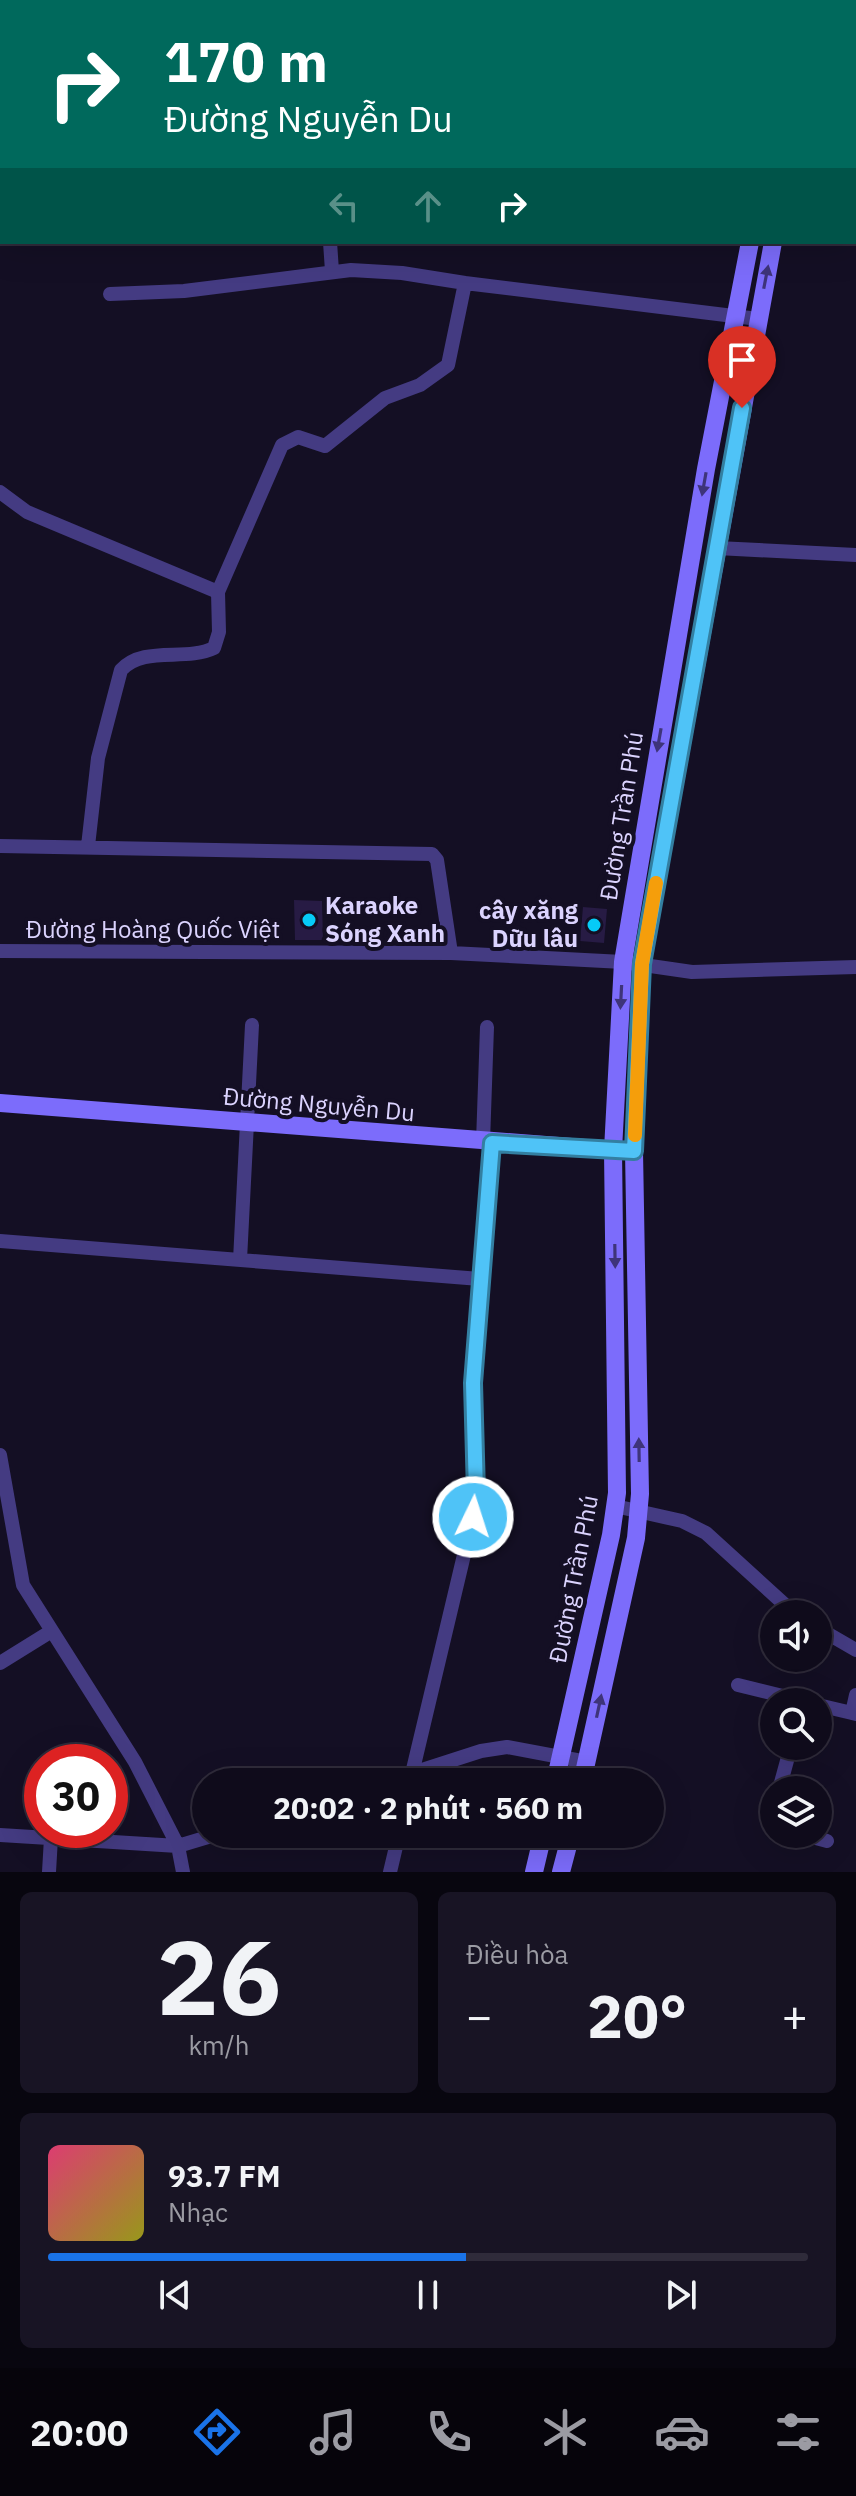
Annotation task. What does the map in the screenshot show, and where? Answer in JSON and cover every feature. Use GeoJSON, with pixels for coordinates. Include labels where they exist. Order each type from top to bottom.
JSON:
{"type":"FeatureCollection","features":[{"type":"Feature","properties":{"kind":"main road","name":"Đường Trần Phú"},"geometry":{"type":"LineString","coordinates":[[558,1768],[615,1506],[613,1150],[661,729],[750,244]]}},
{"type":"Feature","properties":{"kind":"main road","name":"Đường Trần Phú"},"geometry":{"type":"LineString","coordinates":[[586,1768],[636,1538],[638,1512],[632,963],[717,548],[773,244]]}},
{"type":"Feature","properties":{"kind":"main road","name":"Đường Nguyễn Du"},"geometry":{"type":"LineString","coordinates":[[0,1103],[634,1151]]}},
{"type":"Feature","properties":{"kind":"main road"},"geometry":{"type":"LineString","coordinates":[[534,1872],[540,1848]]}},
{"type":"Feature","properties":{"kind":"main road"},"geometry":{"type":"LineString","coordinates":[[561,1872],[567,1848]]}},
{"type":"Feature","properties":{"kind":"street"},"geometry":{"type":"LineString","coordinates":[[330,244],[332,271]]}},
{"type":"Feature","properties":{"kind":"street"},"geometry":{"type":"LineString","coordinates":[[110,294],[184,291],[332,271],[402,273],[758,319]]}},
{"type":"Feature","properties":{"kind":"street"},"geometry":{"type":"LineString","coordinates":[[88,846],[98,758],[116,678],[128,662],[140,658],[214,648],[219,632],[218,592],[282,445],[298,437],[325,446],[385,398],[420,385],[448,365],[465,283]]}},
{"type":"Feature","properties":{"kind":"street"},"geometry":{"type":"LineString","coordinates":[[0,492],[27,512],[218,592]]}},
{"type":"Feature","properties":{"kind":"street"},"geometry":{"type":"LineString","coordinates":[[717,548],[856,555]]}},
{"type":"Feature","properties":{"kind":"street"},"geometry":{"type":"LineString","coordinates":[[0,846],[432,854],[437,860],[451,953]]}},
{"type":"Feature","properties":{"kind":"street","name":"Đường Hoàng Quốc Việt"},"geometry":{"type":"LineString","coordinates":[[0,951],[451,953],[632,963],[665,971],[692,972],[856,967]]}},
{"type":"Feature","properties":{"kind":"street"},"geometry":{"type":"LineString","coordinates":[[240,1260],[252,1025]]}},
{"type":"Feature","properties":{"kind":"street"},"geometry":{"type":"LineString","coordinates":[[413,1768],[473,1517],[476,1493],[473,1383],[488,1142],[487,1027]]}},
{"type":"Feature","properties":{"kind":"street"},"geometry":{"type":"LineString","coordinates":[[0,1241],[480,1279]]}},
{"type":"Feature","properties":{"kind":"street"},"geometry":{"type":"LineString","coordinates":[[0,1455],[8,1554],[50,1632],[135,1762],[178,1846],[183,1872]]}},
{"type":"Feature","properties":{"kind":"street"},"geometry":{"type":"LineString","coordinates":[[615,1506],[682,1521],[706,1533],[780,1600]]}},
{"type":"Feature","properties":{"kind":"street"},"geometry":{"type":"LineString","coordinates":[[0,1663],[50,1632]]}},
{"type":"Feature","properties":{"kind":"street"},"geometry":{"type":"LineString","coordinates":[[832,1636],[856,1650]]}},
{"type":"Feature","properties":{"kind":"street"},"geometry":{"type":"LineString","coordinates":[[738,1685],[760,1691]]}},
{"type":"Feature","properties":{"kind":"street"},"geometry":{"type":"LineString","coordinates":[[832,1708],[854,1714],[856,1695]]}},
{"type":"Feature","properties":{"kind":"street"},"geometry":{"type":"LineString","coordinates":[[439,1768],[496,1748],[561,1754],[587,1762]]}},
{"type":"Feature","properties":{"kind":"street"},"geometry":{"type":"LineString","coordinates":[[0,1835],[24,1836]]}},
{"type":"Feature","properties":{"kind":"street"},"geometry":{"type":"LineString","coordinates":[[128,1843],[178,1846],[192,1842]]}},
{"type":"Feature","properties":{"kind":"street"},"geometry":{"type":"LineString","coordinates":[[170,1872],[178,1846]]}},
{"type":"Feature","properties":{"kind":"street"},"geometry":{"type":"LineString","coordinates":[[49,1872],[50,1848]]}},
{"type":"Feature","properties":{"kind":"street"},"geometry":{"type":"LineString","coordinates":[[390,1872],[396,1848]]}},
{"type":"Feature","properties":{"kind":"building","name":"Karaoke Sóng Xanh"},"geometry":{"type":"Polygon","coordinates":[[[294,900],[322,901],[323,940],[295,940],[294,900]]]}},
{"type":"Feature","properties":{"kind":"building","name":"cây xăng Dữu lâu"},"geometry":{"type":"Polygon","coordinates":[[[583,907],[607,909],[604,943],[580,941],[583,907]]]}},
{"type":"Feature","properties":{"kind":"slow traffic"},"geometry":{"type":"LineString","coordinates":[[635,1135],[642,964],[656,883]]}},
{"type":"Feature","properties":{"kind":"place","name":"Karaoke Sóng Xanh"},"geometry":{"type":"Point","coordinates":[309,920]}},
{"type":"Feature","properties":{"kind":"place","name":"cây xăng Dữu lâu"},"geometry":{"type":"Point","coordinates":[594,925]}},
{"type":"Feature","properties":{"kind":"route"},"geometry":{"type":"LineString","coordinates":[[473,1517],[476,1493],[473,1383],[492,1143],[634,1151],[642,964],[742,408]]}}]}
